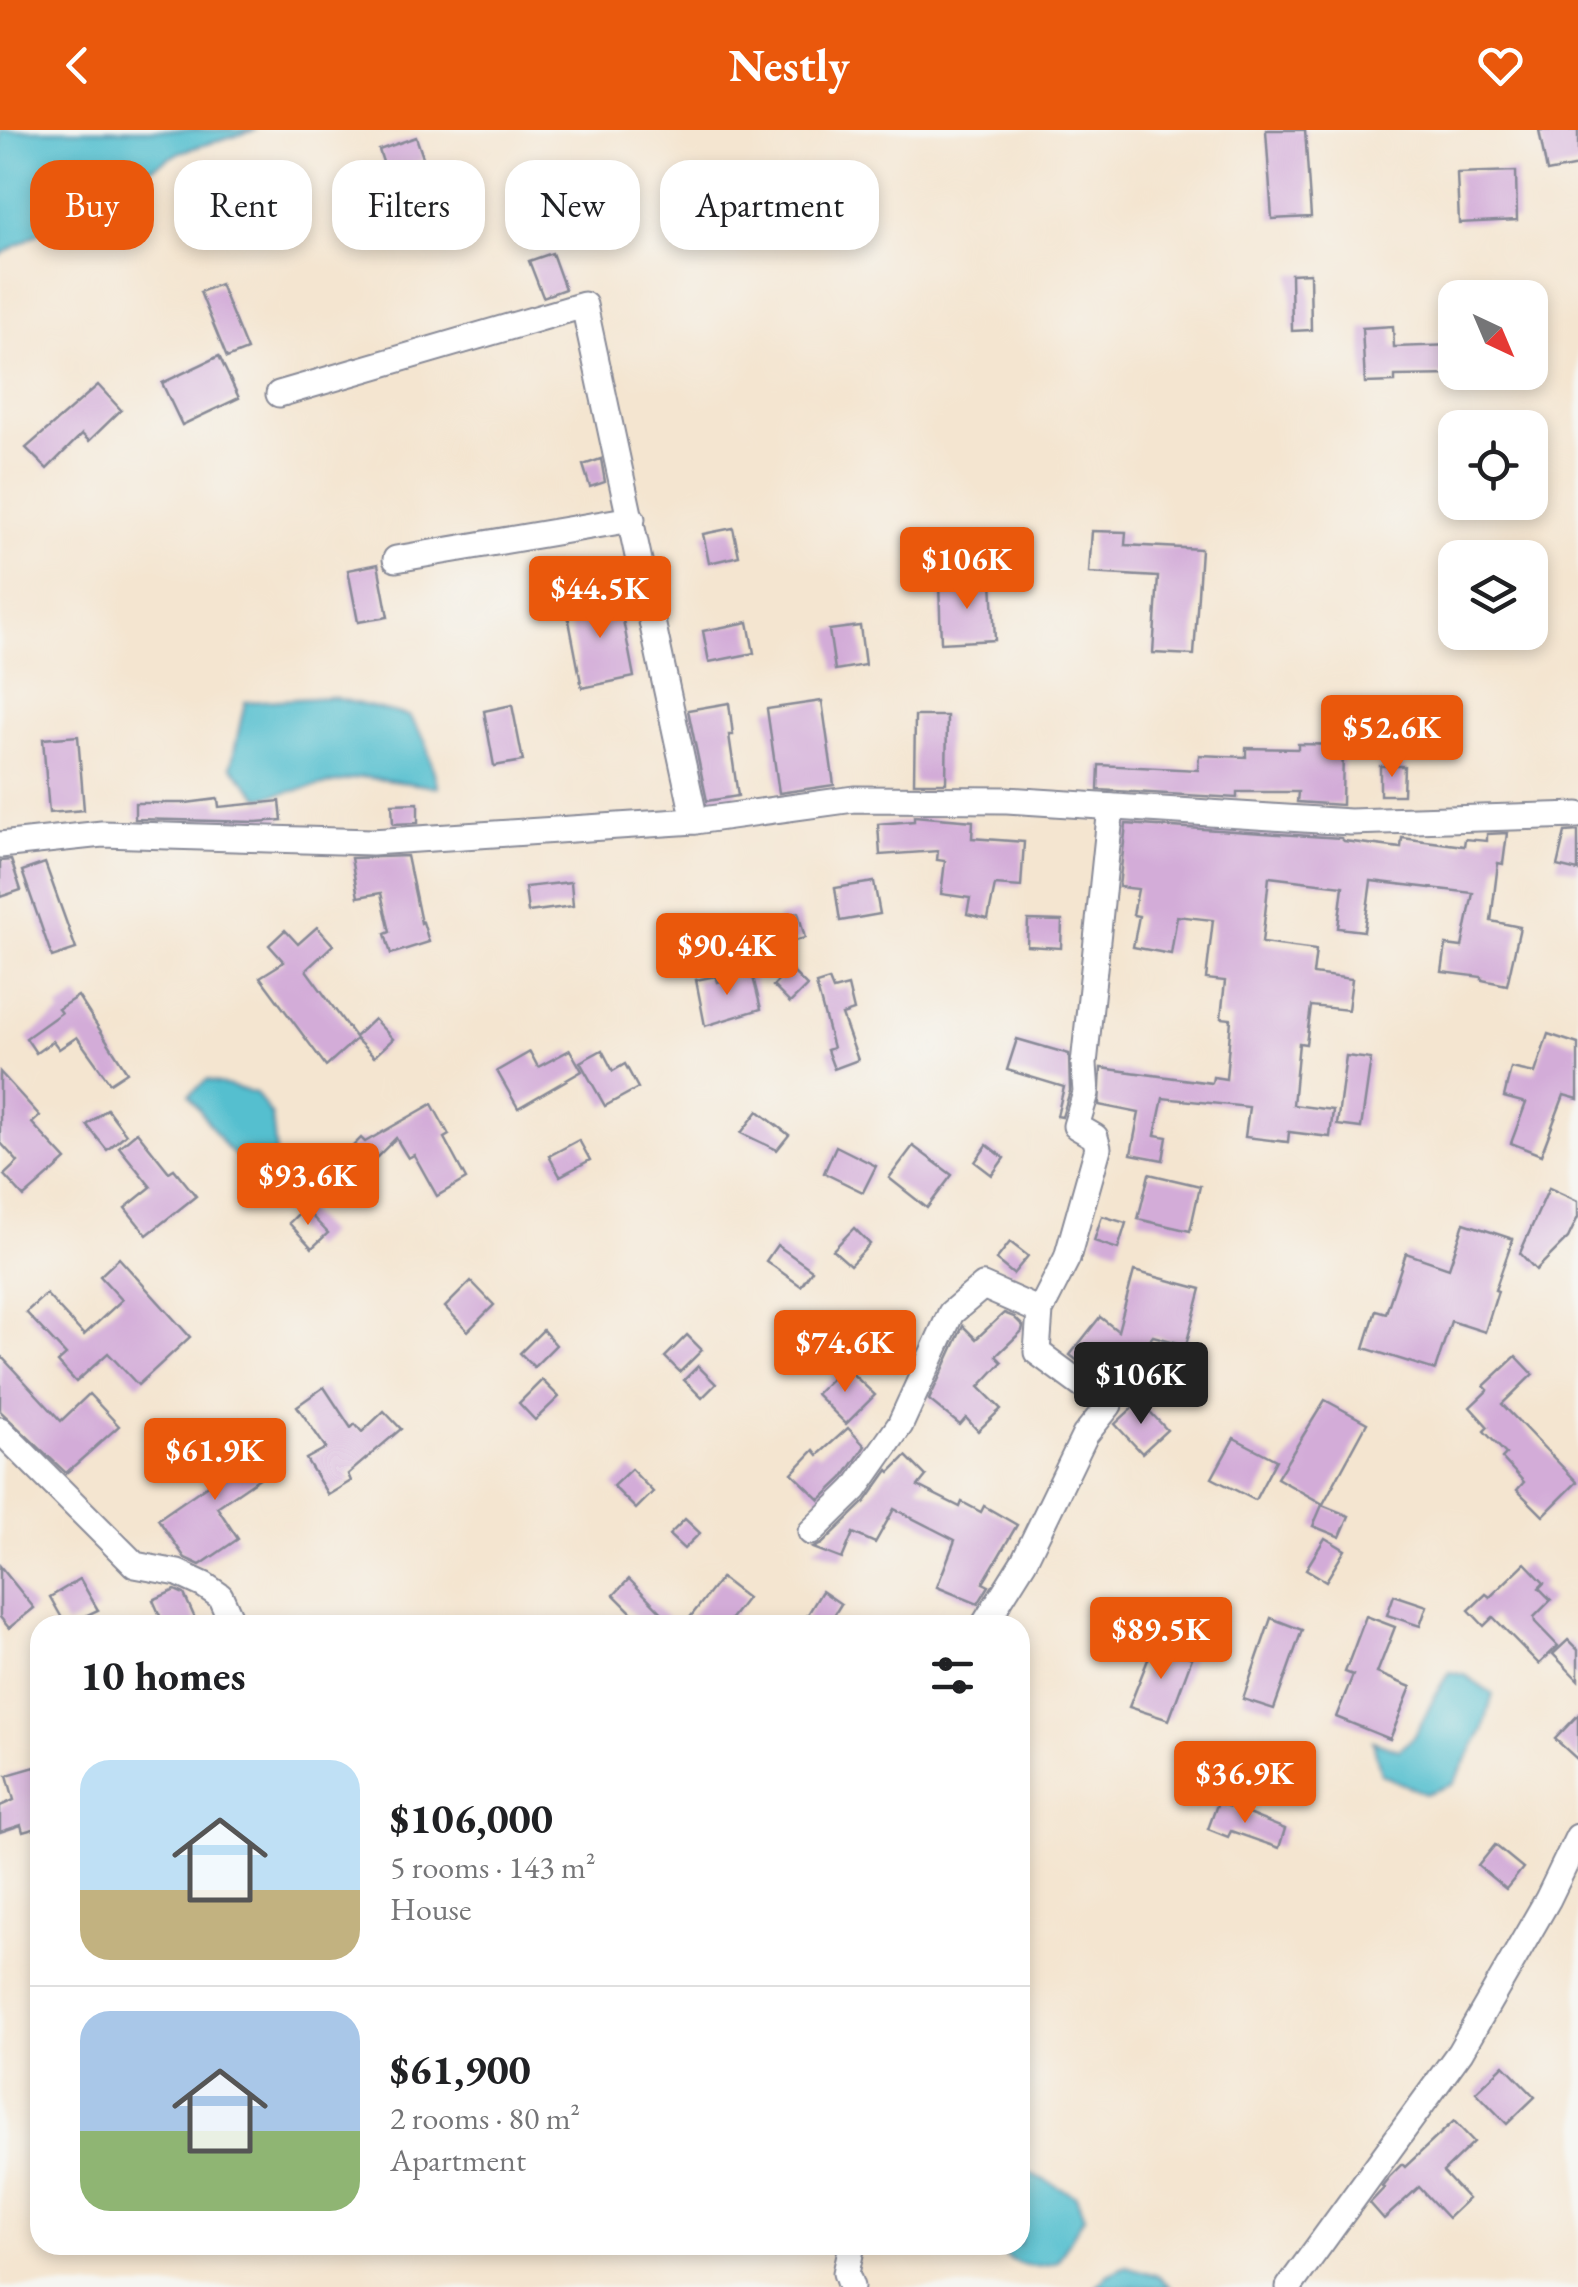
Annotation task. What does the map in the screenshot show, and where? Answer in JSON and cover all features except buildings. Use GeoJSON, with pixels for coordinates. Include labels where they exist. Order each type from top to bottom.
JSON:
{"type":"FeatureCollection","features":[{"type":"Feature","properties":{"kind":"street"},"geometry":{"type":"LineString","coordinates":[[279,394],[584,305],[695,821]]}},
{"type":"Feature","properties":{"kind":"street"},"geometry":{"type":"LineString","coordinates":[[396,559],[632,519]]}},
{"type":"Feature","properties":{"kind":"street"},"geometry":{"type":"LineString","coordinates":[[0,845],[102,834],[372,842],[695,821],[854,799],[1006,800],[1350,822],[1578,815]]}},
{"type":"Feature","properties":{"kind":"street"},"geometry":{"type":"LineString","coordinates":[[990,1615],[1024,1561],[1085,1435],[1109,1405],[1036,1352],[1040,1311],[1067,1258],[1098,1148],[1095,1137],[1076,1126],[1086,1094],[1084,1064],[1111,806]]}},
{"type":"Feature","properties":{"kind":"street"},"geometry":{"type":"LineString","coordinates":[[811,1532],[855,1489],[900,1425],[951,1314],[983,1286],[1040,1311]]}},
{"type":"Feature","properties":{"kind":"street"},"geometry":{"type":"LineString","coordinates":[[0,1430],[135,1565],[178,1573],[204,1585],[220,1596],[229,1615]]}},
{"type":"Feature","properties":{"kind":"street"},"geometry":{"type":"LineString","coordinates":[[1289,2287],[1460,2052],[1548,1899],[1578,1837]]}},
{"type":"Feature","properties":{"kind":"street"},"geometry":{"type":"LineString","coordinates":[[850,2255],[846,2273],[851,2287]]}},
{"type":"Feature","properties":{"kind":"water"},"geometry":{"type":"Polygon","coordinates":[[[0,130],[256,130],[180,152],[154,167],[154,160],[30,160],[30,238],[0,255],[0,130]]]}},
{"type":"Feature","properties":{"kind":"water"},"geometry":{"type":"Polygon","coordinates":[[[331,697],[409,716],[425,740],[438,787],[362,777],[260,798],[231,766],[245,702],[331,697]]]}},
{"type":"Feature","properties":{"kind":"water"},"geometry":{"type":"Polygon","coordinates":[[[207,1080],[256,1093],[272,1116],[276,1155],[248,1168],[225,1146],[189,1095],[207,1080]]]}},
{"type":"Feature","properties":{"kind":"water"},"geometry":{"type":"Polygon","coordinates":[[[1450,1672],[1465,1675],[1493,1694],[1483,1730],[1453,1784],[1425,1794],[1381,1774],[1373,1741],[1399,1750],[1408,1743],[1450,1672]]]}},
{"type":"Feature","properties":{"kind":"water"},"geometry":{"type":"Polygon","coordinates":[[[1030,2173],[1076,2196],[1084,2217],[1057,2262],[1039,2266],[1004,2255],[1030,2255],[1030,2173]]]}},
{"type":"Feature","properties":{"kind":"water"},"geometry":{"type":"Polygon","coordinates":[[[1126,2266],[1159,2276],[1171,2287],[1096,2287],[1107,2275],[1126,2266]]]}}]}
